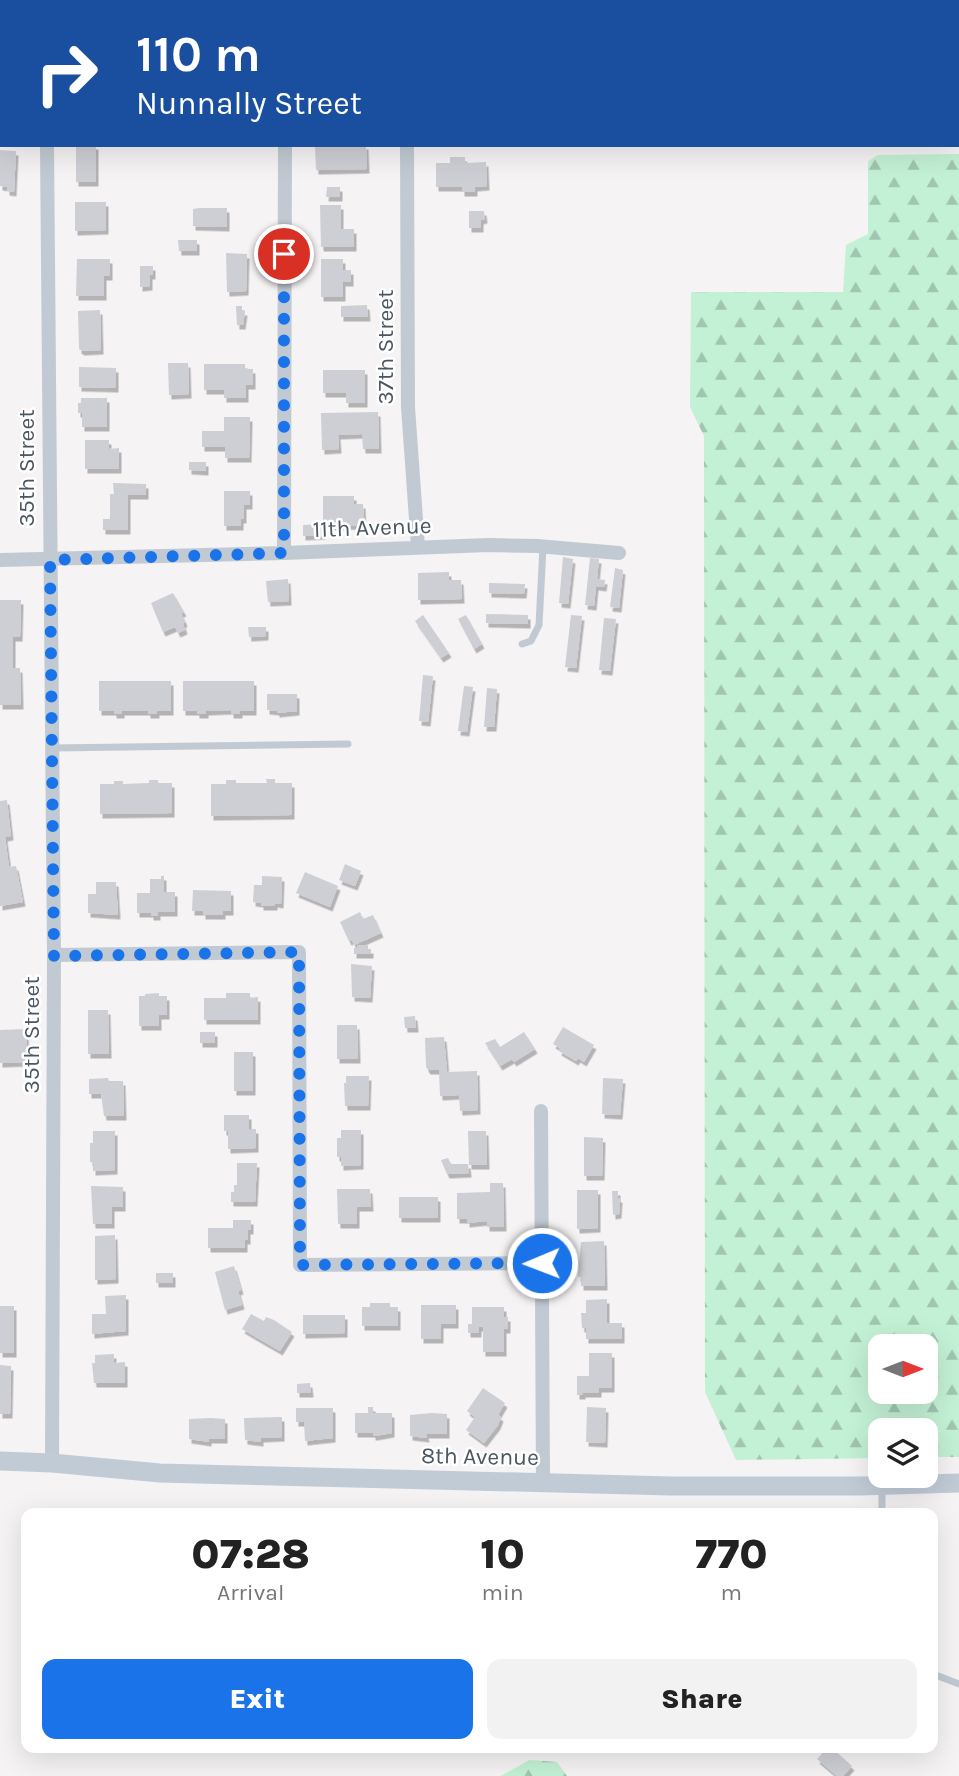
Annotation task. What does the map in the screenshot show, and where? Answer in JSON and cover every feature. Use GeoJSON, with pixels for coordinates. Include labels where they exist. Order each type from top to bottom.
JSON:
{"type":"FeatureCollection","features":[{"type":"Feature","properties":{"kind":"street","name":"35th Street"},"geometry":{"type":"LineString","coordinates":[[47,147],[54,956],[52,1463]]}},
{"type":"Feature","properties":{"kind":"street"},"geometry":{"type":"LineString","coordinates":[[284,553],[285,147]]}},
{"type":"Feature","properties":{"kind":"street","name":"37th Street"},"geometry":{"type":"LineString","coordinates":[[407,147],[408,407],[418,547]]}},
{"type":"Feature","properties":{"kind":"street","name":"11th Avenue"},"geometry":{"type":"LineString","coordinates":[[0,560],[488,545],[543,546],[619,553]]}},
{"type":"Feature","properties":{"kind":"street"},"geometry":{"type":"LineString","coordinates":[[54,956],[299,952],[300,1265],[542,1263]]}},
{"type":"Feature","properties":{"kind":"street"},"geometry":{"type":"LineString","coordinates":[[541,1111],[543,1482]]}},
{"type":"Feature","properties":{"kind":"street","name":"8th Avenue"},"geometry":{"type":"LineString","coordinates":[[0,1461],[160,1473],[671,1486],[868,1485]]}},
{"type":"Feature","properties":{"kind":"street","name":"8th Avenue"},"geometry":{"type":"LineString","coordinates":[[938,1484],[959,1483]]}},
{"type":"Feature","properties":{"kind":"lane"},"geometry":{"type":"LineString","coordinates":[[522,644],[531,640],[539,625],[543,546]]}},
{"type":"Feature","properties":{"kind":"lane"},"geometry":{"type":"LineString","coordinates":[[52,748],[348,744]]}},
{"type":"Feature","properties":{"kind":"lane"},"geometry":{"type":"LineString","coordinates":[[882,1488],[882,1508]]}},
{"type":"Feature","properties":{"kind":"lane"},"geometry":{"type":"LineString","coordinates":[[938,1676],[959,1684]]}},
{"type":"Feature","properties":{"kind":"green space"},"geometry":{"type":"Polygon","coordinates":[[[959,154],[959,1457],[938,1457],[938,1418],[868,1418],[868,1458],[736,1460],[705,1392],[704,436],[690,407],[691,292],[843,292],[846,245],[868,234],[868,161],[878,155],[959,154]]]}},
{"type":"Feature","properties":{"kind":"green space"},"geometry":{"type":"Polygon","coordinates":[[[529,1760],[557,1762],[567,1776],[501,1776],[529,1760]]]}},
{"type":"Feature","properties":{"kind":"building"},"geometry":{"type":"Polygon","coordinates":[[[76,147],[96,147],[96,182],[76,182],[76,147]]]}},
{"type":"Feature","properties":{"kind":"building"},"geometry":{"type":"Polygon","coordinates":[[[315,147],[366,147],[367,169],[316,170],[315,147]]]}},
{"type":"Feature","properties":{"kind":"building"},"geometry":{"type":"Polygon","coordinates":[[[0,150],[16,151],[14,192],[0,186],[0,150]]]}},
{"type":"Feature","properties":{"kind":"building"},"geometry":{"type":"Polygon","coordinates":[[[450,157],[465,157],[465,163],[486,162],[487,186],[475,187],[475,192],[462,192],[462,187],[436,187],[436,163],[450,163],[450,157]]]}},
{"type":"Feature","properties":{"kind":"building"},"geometry":{"type":"Polygon","coordinates":[[[327,187],[340,187],[340,197],[326,197],[327,187]]]}},
{"type":"Feature","properties":{"kind":"building"},"geometry":{"type":"Polygon","coordinates":[[[75,202],[106,202],[106,230],[75,231],[75,202]]]}},
{"type":"Feature","properties":{"kind":"building"},"geometry":{"type":"Polygon","coordinates":[[[320,205],[341,205],[341,229],[354,229],[354,247],[321,247],[320,205]]]}},
{"type":"Feature","properties":{"kind":"building"},"geometry":{"type":"Polygon","coordinates":[[[227,208],[227,227],[193,226],[193,209],[227,208]]]}},
{"type":"Feature","properties":{"kind":"building"},"geometry":{"type":"Polygon","coordinates":[[[469,211],[484,211],[485,219],[481,220],[481,228],[469,228],[469,211]]]}},
{"type":"Feature","properties":{"kind":"building"},"geometry":{"type":"Polygon","coordinates":[[[178,240],[197,240],[197,251],[179,251],[178,240]]]}},
{"type":"Feature","properties":{"kind":"building"},"geometry":{"type":"Polygon","coordinates":[[[226,253],[247,254],[246,291],[227,292],[226,253]]]}},
{"type":"Feature","properties":{"kind":"building"},"geometry":{"type":"Polygon","coordinates":[[[77,259],[110,259],[110,276],[104,276],[104,296],[76,296],[77,259]]]}},
{"type":"Feature","properties":{"kind":"building"},"geometry":{"type":"Polygon","coordinates":[[[321,259],[343,259],[343,270],[351,270],[351,282],[343,282],[343,297],[321,297],[321,259]]]}},
{"type":"Feature","properties":{"kind":"building"},"geometry":{"type":"Polygon","coordinates":[[[140,266],[153,266],[150,286],[140,287],[140,266]]]}},
{"type":"Feature","properties":{"kind":"building"},"geometry":{"type":"Polygon","coordinates":[[[367,305],[368,317],[341,317],[341,306],[367,305]]]}},
{"type":"Feature","properties":{"kind":"building"},"geometry":{"type":"Polygon","coordinates":[[[236,306],[242,306],[242,311],[245,311],[243,325],[237,325],[236,306]]]}},
{"type":"Feature","properties":{"kind":"building"},"geometry":{"type":"Polygon","coordinates":[[[100,310],[101,350],[82,351],[79,349],[78,311],[100,310]]]}},
{"type":"Feature","properties":{"kind":"building"},"geometry":{"type":"Polygon","coordinates":[[[168,363],[188,363],[189,394],[169,395],[168,363]]]}},
{"type":"Feature","properties":{"kind":"building"},"geometry":{"type":"Polygon","coordinates":[[[204,364],[245,364],[245,369],[253,369],[253,385],[246,385],[246,398],[224,398],[224,390],[204,390],[204,364]]]}},
{"type":"Feature","properties":{"kind":"building"},"geometry":{"type":"Polygon","coordinates":[[[79,367],[116,368],[116,388],[79,387],[79,367]]]}},
{"type":"Feature","properties":{"kind":"building"},"geometry":{"type":"Polygon","coordinates":[[[323,370],[365,370],[365,403],[346,403],[346,393],[323,393],[323,370]]]}},
{"type":"Feature","properties":{"kind":"building"},"geometry":{"type":"Polygon","coordinates":[[[81,398],[107,398],[107,427],[82,427],[82,413],[78,413],[81,398]]]}},
{"type":"Feature","properties":{"kind":"building"},"geometry":{"type":"Polygon","coordinates":[[[378,412],[379,449],[363,449],[362,434],[338,435],[339,449],[322,450],[321,413],[378,412]]]}},
{"type":"Feature","properties":{"kind":"building"},"geometry":{"type":"Polygon","coordinates":[[[224,417],[250,417],[249,458],[225,458],[225,447],[202,447],[202,431],[224,431],[224,417]]]}},
{"type":"Feature","properties":{"kind":"building"},"geometry":{"type":"Polygon","coordinates":[[[85,440],[109,440],[109,449],[119,448],[119,469],[85,469],[85,440]]]}},
{"type":"Feature","properties":{"kind":"building"},"geometry":{"type":"Polygon","coordinates":[[[189,462],[206,462],[206,471],[189,470],[189,462]]]}},
{"type":"Feature","properties":{"kind":"building"},"geometry":{"type":"Polygon","coordinates":[[[113,483],[146,484],[146,495],[128,495],[128,530],[103,530],[103,519],[110,519],[113,483]]]}},
{"type":"Feature","properties":{"kind":"building"},"geometry":{"type":"Polygon","coordinates":[[[224,491],[250,491],[250,505],[244,505],[241,526],[224,526],[224,491]]]}},
{"type":"Feature","properties":{"kind":"building"},"geometry":{"type":"Polygon","coordinates":[[[323,496],[354,496],[354,504],[363,504],[364,525],[323,526],[323,496]]]}},
{"type":"Feature","properties":{"kind":"building"},"geometry":{"type":"Polygon","coordinates":[[[322,524],[323,535],[303,536],[303,525],[322,524]]]}},
{"type":"Feature","properties":{"kind":"building"},"geometry":{"type":"Polygon","coordinates":[[[563,557],[573,559],[568,604],[559,603],[563,557]]]}},
{"type":"Feature","properties":{"kind":"building"},"geometry":{"type":"Polygon","coordinates":[[[590,558],[599,559],[597,579],[605,580],[604,587],[596,586],[594,606],[585,605],[590,558]]]}},
{"type":"Feature","properties":{"kind":"building"},"geometry":{"type":"Polygon","coordinates":[[[615,568],[623,570],[619,608],[610,607],[615,568]]]}},
{"type":"Feature","properties":{"kind":"building"},"geometry":{"type":"Polygon","coordinates":[[[449,572],[449,580],[461,580],[462,599],[418,600],[418,573],[449,572]]]}},
{"type":"Feature","properties":{"kind":"building"},"geometry":{"type":"Polygon","coordinates":[[[288,579],[289,601],[268,602],[266,581],[288,579]]]}},
{"type":"Feature","properties":{"kind":"building"},"geometry":{"type":"Polygon","coordinates":[[[489,583],[525,584],[524,594],[489,593],[489,583]]]}},
{"type":"Feature","properties":{"kind":"building"},"geometry":{"type":"Polygon","coordinates":[[[173,593],[184,612],[181,613],[185,630],[178,633],[175,627],[163,632],[151,603],[173,593]]]}},
{"type":"Feature","properties":{"kind":"building"},"geometry":{"type":"Polygon","coordinates":[[[0,600],[21,600],[20,637],[13,637],[13,668],[20,668],[21,705],[0,705],[0,600]]]}},
{"type":"Feature","properties":{"kind":"building"},"geometry":{"type":"Polygon","coordinates":[[[486,614],[528,615],[528,624],[486,623],[486,614]]]}},
{"type":"Feature","properties":{"kind":"building"},"geometry":{"type":"Polygon","coordinates":[[[423,615],[449,653],[441,658],[415,621],[423,615]]]}},
{"type":"Feature","properties":{"kind":"building"},"geometry":{"type":"Polygon","coordinates":[[[466,615],[482,644],[474,649],[458,619],[466,615]]]}},
{"type":"Feature","properties":{"kind":"building"},"geometry":{"type":"Polygon","coordinates":[[[571,615],[582,616],[576,668],[565,667],[571,615]]]}},
{"type":"Feature","properties":{"kind":"building"},"geometry":{"type":"Polygon","coordinates":[[[604,618],[616,619],[610,671],[599,670],[604,618]]]}},
{"type":"Feature","properties":{"kind":"building"},"geometry":{"type":"Polygon","coordinates":[[[248,627],[266,627],[266,636],[249,637],[248,627]]]}},
{"type":"Feature","properties":{"kind":"building"},"geometry":{"type":"Polygon","coordinates":[[[423,675],[433,676],[428,722],[419,721],[423,675]]]}},
{"type":"Feature","properties":{"kind":"building"},"geometry":{"type":"Polygon","coordinates":[[[99,681],[171,681],[171,711],[148,714],[148,711],[122,711],[122,714],[114,714],[114,711],[99,711],[99,681]]]}},
{"type":"Feature","properties":{"kind":"building"},"geometry":{"type":"Polygon","coordinates":[[[183,681],[254,681],[254,711],[231,714],[231,710],[206,711],[206,714],[197,714],[197,711],[183,711],[183,681]]]}},
{"type":"Feature","properties":{"kind":"building"},"geometry":{"type":"Polygon","coordinates":[[[464,686],[473,687],[467,732],[458,731],[464,686]]]}},
{"type":"Feature","properties":{"kind":"building"},"geometry":{"type":"Polygon","coordinates":[[[487,688],[497,689],[494,727],[484,727],[487,688]]]}},
{"type":"Feature","properties":{"kind":"building"},"geometry":{"type":"Polygon","coordinates":[[[267,694],[297,694],[297,711],[277,713],[267,710],[267,694]]]}},
{"type":"Feature","properties":{"kind":"building"},"geometry":{"type":"Polygon","coordinates":[[[266,779],[275,779],[275,783],[292,783],[292,815],[211,816],[211,784],[226,784],[226,780],[236,780],[236,783],[267,783],[266,779]]]}},
{"type":"Feature","properties":{"kind":"building"},"geometry":{"type":"Polygon","coordinates":[[[149,780],[172,783],[172,813],[100,814],[100,784],[114,784],[114,781],[123,781],[123,784],[149,783],[149,780]]]}},
{"type":"Feature","properties":{"kind":"building"},"geometry":{"type":"Polygon","coordinates":[[[7,800],[11,836],[5,837],[9,867],[16,866],[23,902],[0,906],[0,801],[7,800]]]}},
{"type":"Feature","properties":{"kind":"building"},"geometry":{"type":"Polygon","coordinates":[[[345,864],[361,871],[355,886],[339,880],[345,864]]]}},
{"type":"Feature","properties":{"kind":"building"},"geometry":{"type":"Polygon","coordinates":[[[305,872],[338,886],[330,907],[296,893],[305,872]]]}},
{"type":"Feature","properties":{"kind":"building"},"geometry":{"type":"Polygon","coordinates":[[[161,876],[164,876],[164,892],[175,892],[175,912],[158,912],[158,916],[137,913],[137,893],[150,893],[150,879],[161,879],[161,876]]]}},
{"type":"Feature","properties":{"kind":"building"},"geometry":{"type":"Polygon","coordinates":[[[262,876],[282,877],[281,904],[261,906],[261,903],[253,902],[254,885],[262,885],[262,876]]]}},
{"type":"Feature","properties":{"kind":"building"},"geometry":{"type":"Polygon","coordinates":[[[96,882],[116,882],[118,915],[88,913],[88,894],[96,894],[96,882]]]}},
{"type":"Feature","properties":{"kind":"building"},"geometry":{"type":"Polygon","coordinates":[[[193,890],[231,891],[231,911],[223,911],[223,915],[203,915],[203,911],[192,911],[193,890]]]}},
{"type":"Feature","properties":{"kind":"building"},"geometry":{"type":"Polygon","coordinates":[[[360,912],[363,919],[373,915],[381,933],[354,945],[352,940],[349,941],[340,922],[360,912]]]}},
{"type":"Feature","properties":{"kind":"building"},"geometry":{"type":"Polygon","coordinates":[[[357,945],[368,945],[371,954],[354,954],[357,945]]]}},
{"type":"Feature","properties":{"kind":"building"},"geometry":{"type":"Polygon","coordinates":[[[351,964],[372,966],[370,998],[352,997],[351,964]]]}},
{"type":"Feature","properties":{"kind":"building"},"geometry":{"type":"Polygon","coordinates":[[[159,993],[159,996],[167,996],[167,1015],[159,1015],[159,1026],[139,1026],[139,996],[159,993]]]}},
{"type":"Feature","properties":{"kind":"building"},"geometry":{"type":"Polygon","coordinates":[[[226,993],[250,993],[250,998],[258,997],[258,1020],[204,1020],[204,998],[226,998],[226,993]]]}},
{"type":"Feature","properties":{"kind":"building"},"geometry":{"type":"Polygon","coordinates":[[[88,1010],[108,1010],[109,1054],[88,1054],[88,1010]]]}},
{"type":"Feature","properties":{"kind":"building"},"geometry":{"type":"Polygon","coordinates":[[[415,1016],[416,1028],[405,1028],[404,1017],[415,1016]]]}},
{"type":"Feature","properties":{"kind":"building"},"geometry":{"type":"Polygon","coordinates":[[[337,1025],[357,1025],[358,1059],[337,1059],[337,1025]]]}},
{"type":"Feature","properties":{"kind":"building"},"geometry":{"type":"Polygon","coordinates":[[[563,1027],[594,1045],[584,1062],[578,1058],[576,1061],[553,1044],[563,1027]]]}},
{"type":"Feature","properties":{"kind":"building"},"geometry":{"type":"Polygon","coordinates":[[[26,1029],[27,1062],[0,1063],[0,1030],[26,1029]]]}},
{"type":"Feature","properties":{"kind":"building"},"geometry":{"type":"Polygon","coordinates":[[[200,1032],[215,1032],[215,1043],[200,1043],[200,1032]]]}},
{"type":"Feature","properties":{"kind":"building"},"geometry":{"type":"Polygon","coordinates":[[[524,1032],[535,1049],[514,1062],[512,1059],[500,1066],[485,1043],[495,1039],[500,1047],[524,1032]]]}},
{"type":"Feature","properties":{"kind":"building"},"geometry":{"type":"Polygon","coordinates":[[[444,1037],[447,1072],[477,1071],[478,1110],[460,1111],[459,1095],[440,1096],[439,1070],[428,1070],[426,1067],[425,1038],[444,1037]]]}},
{"type":"Feature","properties":{"kind":"building"},"geometry":{"type":"Polygon","coordinates":[[[234,1052],[253,1052],[253,1091],[234,1091],[234,1052]]]}},
{"type":"Feature","properties":{"kind":"building"},"geometry":{"type":"Polygon","coordinates":[[[346,1076],[369,1076],[368,1106],[345,1106],[346,1076]]]}},
{"type":"Feature","properties":{"kind":"building"},"geometry":{"type":"Polygon","coordinates":[[[108,1078],[109,1081],[123,1081],[124,1116],[104,1116],[101,1094],[89,1094],[89,1079],[108,1078]]]}},
{"type":"Feature","properties":{"kind":"building"},"geometry":{"type":"Polygon","coordinates":[[[603,1078],[623,1079],[620,1115],[602,1114],[603,1078]]]}},
{"type":"Feature","properties":{"kind":"building"},"geometry":{"type":"Polygon","coordinates":[[[224,1115],[249,1115],[249,1129],[256,1129],[256,1148],[228,1149],[228,1131],[224,1131],[224,1115]]]}},
{"type":"Feature","properties":{"kind":"building"},"geometry":{"type":"Polygon","coordinates":[[[341,1130],[361,1130],[361,1165],[341,1166],[341,1157],[337,1157],[337,1138],[341,1138],[341,1130]]]}},
{"type":"Feature","properties":{"kind":"building"},"geometry":{"type":"Polygon","coordinates":[[[93,1131],[115,1131],[115,1170],[93,1171],[90,1143],[93,1143],[93,1131]]]}},
{"type":"Feature","properties":{"kind":"building"},"geometry":{"type":"Polygon","coordinates":[[[468,1131],[486,1131],[487,1165],[469,1165],[468,1131]]]}},
{"type":"Feature","properties":{"kind":"building"},"geometry":{"type":"Polygon","coordinates":[[[584,1137],[603,1138],[602,1176],[584,1176],[584,1137]]]}},
{"type":"Feature","properties":{"kind":"building"},"geometry":{"type":"Polygon","coordinates":[[[448,1158],[451,1164],[468,1164],[469,1173],[447,1174],[441,1160],[448,1158]]]}},
{"type":"Feature","properties":{"kind":"building"},"geometry":{"type":"Polygon","coordinates":[[[237,1163],[257,1163],[255,1202],[231,1202],[231,1192],[234,1192],[234,1185],[237,1185],[237,1163]]]}},
{"type":"Feature","properties":{"kind":"building"},"geometry":{"type":"Polygon","coordinates":[[[490,1183],[503,1183],[504,1227],[487,1227],[487,1221],[467,1223],[467,1219],[457,1219],[457,1193],[490,1192],[490,1183]]]}},
{"type":"Feature","properties":{"kind":"building"},"geometry":{"type":"Polygon","coordinates":[[[91,1186],[123,1187],[123,1207],[112,1207],[112,1224],[93,1224],[91,1186]]]}},
{"type":"Feature","properties":{"kind":"building"},"geometry":{"type":"Polygon","coordinates":[[[337,1189],[370,1189],[371,1207],[357,1207],[357,1224],[338,1224],[337,1189]]]}},
{"type":"Feature","properties":{"kind":"building"},"geometry":{"type":"Polygon","coordinates":[[[577,1190],[598,1190],[598,1228],[577,1229],[577,1190]]]}},
{"type":"Feature","properties":{"kind":"building"},"geometry":{"type":"Polygon","coordinates":[[[612,1191],[618,1191],[619,1214],[613,1215],[612,1191]]]}},
{"type":"Feature","properties":{"kind":"building"},"geometry":{"type":"Polygon","coordinates":[[[399,1197],[438,1197],[438,1218],[399,1218],[399,1197]]]}},
{"type":"Feature","properties":{"kind":"building"},"geometry":{"type":"Polygon","coordinates":[[[233,1220],[251,1220],[245,1248],[208,1248],[208,1228],[233,1228],[233,1220]]]}},
{"type":"Feature","properties":{"kind":"building"},"geometry":{"type":"Polygon","coordinates":[[[115,1235],[116,1279],[95,1280],[95,1236],[115,1235]]]}},
{"type":"Feature","properties":{"kind":"building"},"geometry":{"type":"Polygon","coordinates":[[[604,1241],[605,1286],[581,1286],[581,1277],[578,1277],[581,1242],[604,1241]]]}},
{"type":"Feature","properties":{"kind":"building"},"geometry":{"type":"Polygon","coordinates":[[[234,1266],[242,1305],[225,1310],[215,1272],[234,1266]]]}},
{"type":"Feature","properties":{"kind":"building"},"geometry":{"type":"Polygon","coordinates":[[[156,1273],[173,1273],[173,1283],[156,1283],[156,1273]]]}},
{"type":"Feature","properties":{"kind":"building"},"geometry":{"type":"Polygon","coordinates":[[[126,1295],[126,1331],[92,1334],[92,1314],[106,1314],[105,1296],[126,1295]]]}},
{"type":"Feature","properties":{"kind":"building"},"geometry":{"type":"Polygon","coordinates":[[[607,1299],[607,1323],[622,1323],[622,1339],[586,1339],[581,1313],[586,1313],[586,1300],[607,1299]]]}},
{"type":"Feature","properties":{"kind":"building"},"geometry":{"type":"Polygon","coordinates":[[[370,1303],[390,1303],[390,1307],[398,1307],[398,1326],[362,1326],[362,1307],[370,1307],[370,1303]]]}},
{"type":"Feature","properties":{"kind":"building"},"geometry":{"type":"Polygon","coordinates":[[[421,1305],[456,1305],[456,1324],[441,1324],[441,1339],[421,1339],[421,1305]]]}},
{"type":"Feature","properties":{"kind":"building"},"geometry":{"type":"Polygon","coordinates":[[[0,1306],[14,1306],[14,1353],[0,1353],[0,1306]]]}},
{"type":"Feature","properties":{"kind":"building"},"geometry":{"type":"Polygon","coordinates":[[[472,1307],[504,1307],[504,1317],[508,1317],[508,1329],[504,1329],[504,1352],[483,1352],[483,1327],[479,1327],[479,1333],[468,1333],[468,1324],[472,1324],[472,1307]]]}},
{"type":"Feature","properties":{"kind":"building"},"geometry":{"type":"Polygon","coordinates":[[[251,1314],[264,1321],[266,1317],[274,1320],[292,1332],[280,1351],[242,1329],[251,1314]]]}},
{"type":"Feature","properties":{"kind":"building"},"geometry":{"type":"Polygon","coordinates":[[[303,1315],[345,1315],[345,1333],[303,1334],[303,1315]]]}},
{"type":"Feature","properties":{"kind":"building"},"geometry":{"type":"Polygon","coordinates":[[[589,1353],[612,1353],[612,1388],[599,1388],[599,1393],[577,1395],[577,1376],[589,1376],[589,1353]]]}},
{"type":"Feature","properties":{"kind":"building"},"geometry":{"type":"Polygon","coordinates":[[[114,1354],[114,1363],[125,1362],[125,1383],[94,1383],[92,1363],[95,1363],[95,1355],[114,1354]]]}},
{"type":"Feature","properties":{"kind":"building"},"geometry":{"type":"Polygon","coordinates":[[[0,1365],[11,1366],[10,1414],[0,1414],[0,1365]]]}},
{"type":"Feature","properties":{"kind":"building"},"geometry":{"type":"Polygon","coordinates":[[[310,1383],[311,1393],[297,1393],[297,1384],[310,1383]]]}},
{"type":"Feature","properties":{"kind":"building"},"geometry":{"type":"Polygon","coordinates":[[[483,1388],[505,1403],[498,1415],[501,1417],[498,1425],[484,1443],[466,1430],[475,1417],[467,1411],[483,1388]]]}},
{"type":"Feature","properties":{"kind":"building"},"geometry":{"type":"Polygon","coordinates":[[[368,1407],[373,1407],[373,1413],[392,1413],[392,1433],[373,1436],[373,1433],[355,1433],[355,1413],[368,1413],[368,1407]]]}},
{"type":"Feature","properties":{"kind":"building"},"geometry":{"type":"Polygon","coordinates":[[[587,1407],[606,1408],[605,1443],[586,1442],[587,1407]]]}},
{"type":"Feature","properties":{"kind":"building"},"geometry":{"type":"Polygon","coordinates":[[[296,1408],[333,1408],[333,1438],[305,1441],[304,1422],[296,1422],[296,1408]]]}},
{"type":"Feature","properties":{"kind":"building"},"geometry":{"type":"Polygon","coordinates":[[[447,1414],[447,1434],[426,1434],[427,1438],[410,1436],[410,1415],[447,1414]]]}},
{"type":"Feature","properties":{"kind":"building"},"geometry":{"type":"Polygon","coordinates":[[[282,1417],[282,1437],[261,1438],[261,1442],[245,1440],[244,1418],[282,1417]]]}},
{"type":"Feature","properties":{"kind":"building"},"geometry":{"type":"Polygon","coordinates":[[[189,1419],[225,1419],[225,1439],[209,1439],[209,1442],[189,1439],[189,1419]]]}},
{"type":"Feature","properties":{"kind":"building"},"geometry":{"type":"Polygon","coordinates":[[[822,1753],[838,1753],[852,1766],[843,1776],[837,1776],[817,1759],[822,1753]]]}},
{"type":"Feature","properties":{"kind":"route"},"geometry":{"type":"LineString","coordinates":[[284,254],[284,553],[50,560],[54,956],[299,952],[300,1265],[542,1263]]}}]}
